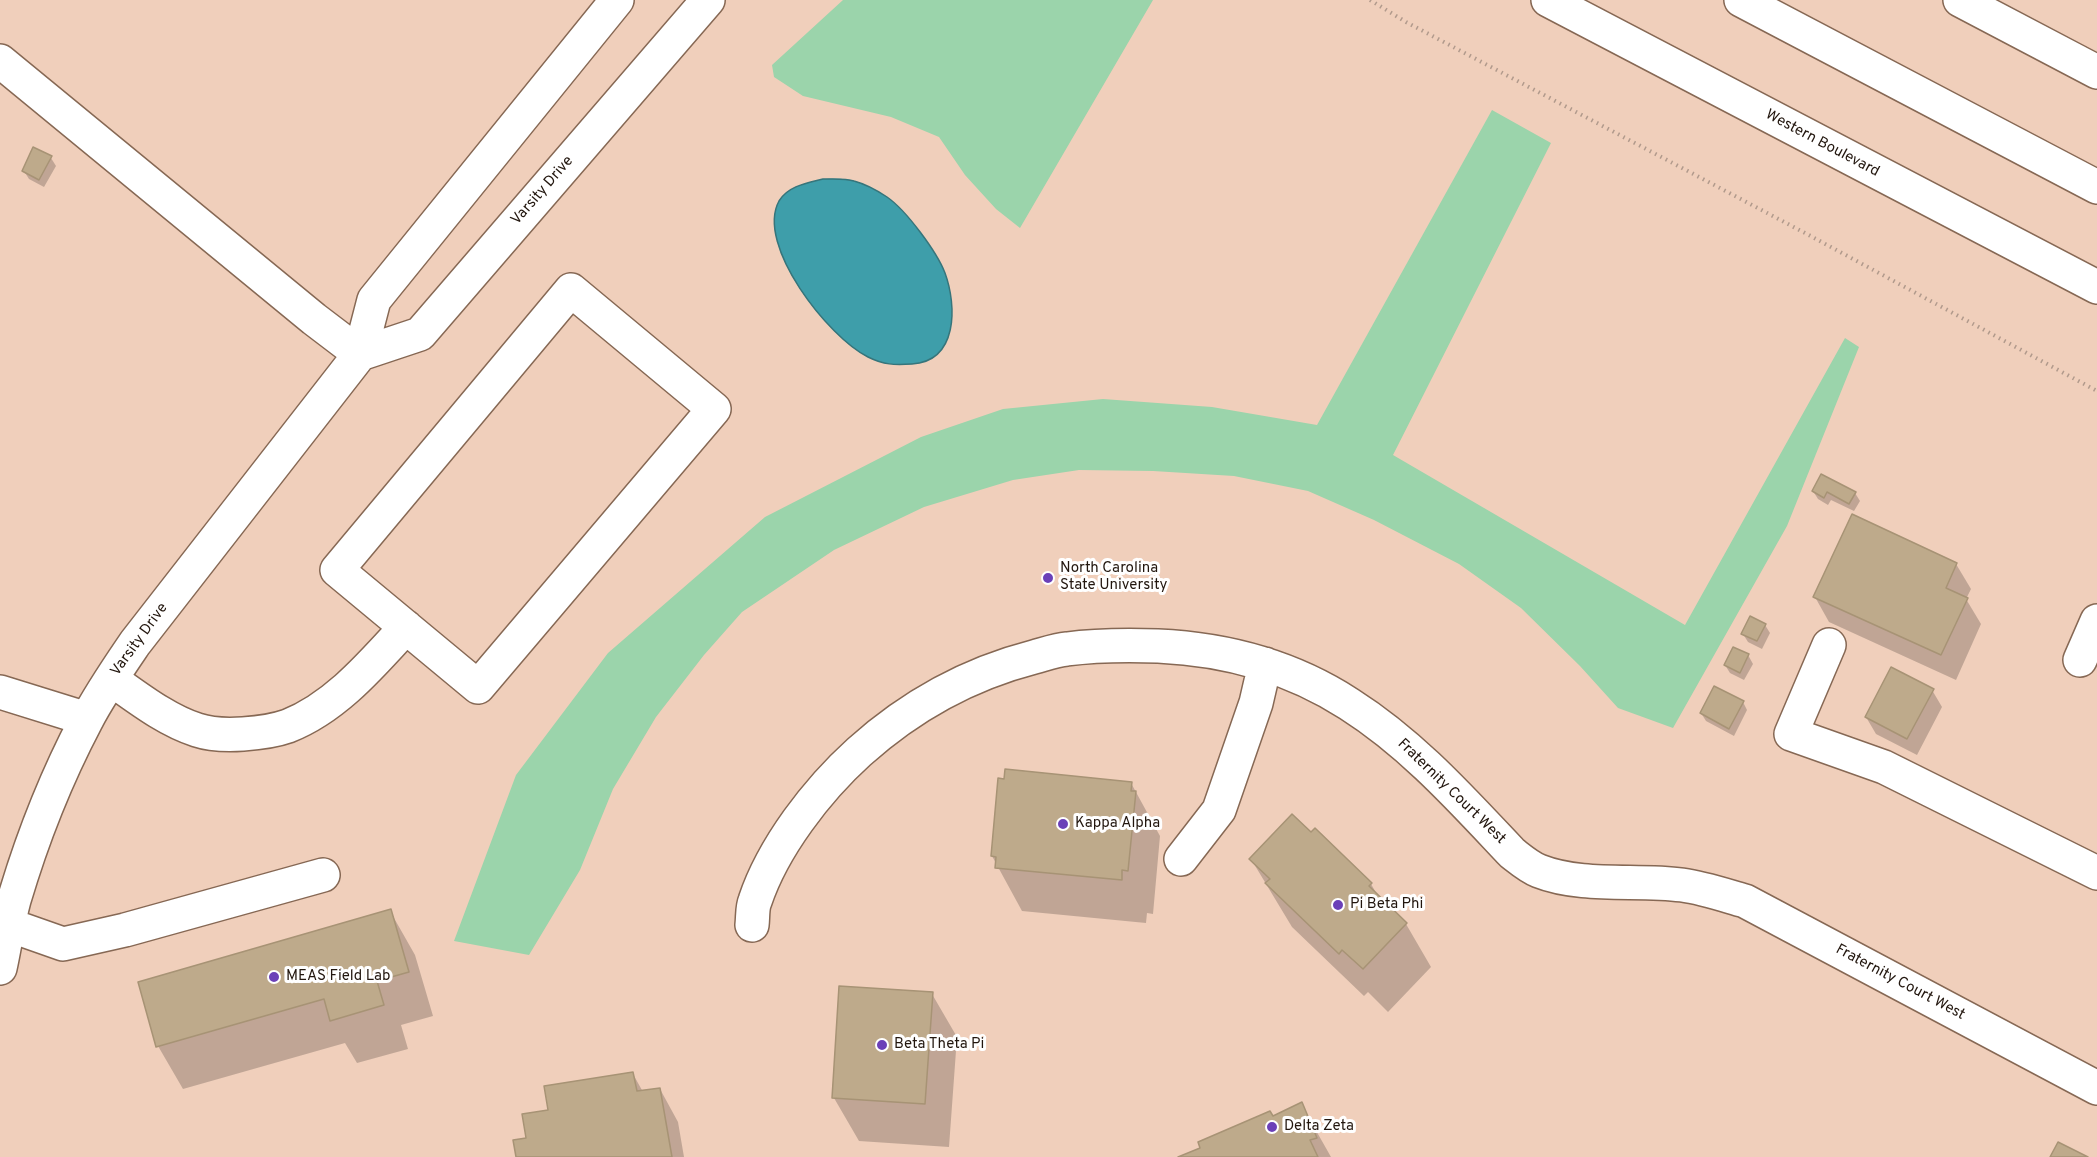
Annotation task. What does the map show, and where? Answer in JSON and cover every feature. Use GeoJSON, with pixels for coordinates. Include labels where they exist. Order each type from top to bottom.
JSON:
{"type":"FeatureCollection","features":[{"type":"Feature","properties":{"kind":"street","name":"Varsity Drive"},"geometry":{"type":"LineString","coordinates":[[0,968],[14,902],[34,840],[61,772],[87,719],[111,679],[135,643],[360,354],[374,300],[617,0]]}},
{"type":"Feature","properties":{"kind":"street","name":"Varsity Drive"},"geometry":{"type":"LineString","coordinates":[[360,354],[420,334],[708,0]]}},
{"type":"Feature","properties":{"kind":"street","name":"Western Boulevard"},"geometry":{"type":"LineString","coordinates":[[1548,0],[2097,287]]}},
{"type":"Feature","properties":{"kind":"street"},"geometry":{"type":"LineString","coordinates":[[1741,0],[2097,187]]}},
{"type":"Feature","properties":{"kind":"street"},"geometry":{"type":"LineString","coordinates":[[1960,0],[2097,72]]}},
{"type":"Feature","properties":{"kind":"street"},"geometry":{"type":"LineString","coordinates":[[0,61],[314,319],[360,354]]}},
{"type":"Feature","properties":{"kind":"street"},"geometry":{"type":"LineString","coordinates":[[571,290],[714,409],[478,687],[406,627],[337,570],[571,290]]}},
{"type":"Feature","properties":{"kind":"street"},"geometry":{"type":"LineString","coordinates":[[2080,660],[2097,621]]}},
{"type":"Feature","properties":{"kind":"street"},"geometry":{"type":"LineString","coordinates":[[111,679],[155,710],[198,730],[228,735],[254,734],[287,726],[318,710],[356,680],[406,627]]}},
{"type":"Feature","properties":{"kind":"street","name":"Fraternity Court West"},"geometry":{"type":"LineString","coordinates":[[752,925],[754,903],[769,869],[795,825],[818,793],[880,733],[916,707],[961,683],[1011,663],[1065,649],[1118,644],[1185,647],[1265,664],[1308,681],[1348,703],[1388,731],[1433,770],[1512,853],[1533,868],[1566,878],[1682,885],[1745,901],[2097,1088]]}},
{"type":"Feature","properties":{"kind":"street"},"geometry":{"type":"LineString","coordinates":[[1829,645],[1791,734],[1884,766],[2095,868]]}},
{"type":"Feature","properties":{"kind":"street"},"geometry":{"type":"LineString","coordinates":[[1181,859],[1219,810],[1256,703],[1265,664]]}},
{"type":"Feature","properties":{"kind":"street"},"geometry":{"type":"LineString","coordinates":[[0,692],[87,719]]}},
{"type":"Feature","properties":{"kind":"street"},"geometry":{"type":"LineString","coordinates":[[9,925],[63,944],[125,930],[323,875]]}},
{"type":"Feature","properties":{"kind":"path"},"geometry":{"type":"LineString","coordinates":[[1370,0],[1406,22],[1805,233],[2097,391]]}},
{"type":"Feature","properties":{"kind":"shaded area","name":"North Carolina State University"},"geometry":{"type":"Polygon","coordinates":[[[0,0],[2097,0],[2097,1157],[0,1157],[0,0]]]}},
{"type":"Feature","properties":{"kind":"green space"},"geometry":{"type":"Polygon","coordinates":[[[843,0],[1153,0],[1020,228],[996,209],[965,175],[939,137],[891,117],[803,96],[774,77],[772,65],[843,0]]]}},
{"type":"Feature","properties":{"kind":"green space"},"geometry":{"type":"Polygon","coordinates":[[[1492,110],[1551,143],[1393,455],[1685,625],[1845,338],[1859,347],[1787,526],[1673,728],[1618,708],[1580,666],[1521,608],[1459,564],[1374,520],[1308,491],[1234,476],[1153,471],[1079,470],[1013,480],[924,507],[834,550],[742,612],[704,655],[656,717],[613,789],[580,870],[529,955],[454,941],[516,775],[608,653],[765,517],[921,437],[1003,409],[1103,399],[1212,407],[1317,425],[1492,110]]]}},
{"type":"Feature","properties":{"kind":"water"},"geometry":{"type":"Polygon","coordinates":[[[823,179],[854,181],[887,197],[912,221],[941,264],[949,286],[952,316],[950,330],[946,343],[927,361],[912,364],[884,363],[852,347],[816,311],[786,265],[777,241],[774,220],[779,201],[787,192],[798,186],[823,179]]]}},
{"type":"Feature","properties":{"kind":"building"},"geometry":{"type":"Polygon","coordinates":[[[33,147],[52,156],[39,180],[22,171],[33,147]]]}},
{"type":"Feature","properties":{"kind":"building"},"geometry":{"type":"Polygon","coordinates":[[[1821,474],[1856,492],[1849,504],[1827,492],[1824,498],[1812,491],[1821,474]]]}},
{"type":"Feature","properties":{"kind":"building"},"geometry":{"type":"Polygon","coordinates":[[[1852,514],[1957,563],[1946,588],[1968,598],[1941,655],[1813,597],[1852,514]]]}},
{"type":"Feature","properties":{"kind":"building"},"geometry":{"type":"Polygon","coordinates":[[[1750,616],[1766,624],[1757,641],[1741,634],[1750,616]]]}},
{"type":"Feature","properties":{"kind":"building"},"geometry":{"type":"Polygon","coordinates":[[[1733,647],[1749,654],[1740,673],[1724,665],[1733,647]]]}},
{"type":"Feature","properties":{"kind":"building"},"geometry":{"type":"Polygon","coordinates":[[[1891,667],[1934,689],[1907,739],[1865,717],[1891,667]]]}},
{"type":"Feature","properties":{"kind":"building"},"geometry":{"type":"Polygon","coordinates":[[[1714,686],[1744,701],[1729,729],[1700,713],[1714,686]]]}},
{"type":"Feature","properties":{"kind":"building","name":"Kappa Alpha"},"geometry":{"type":"Polygon","coordinates":[[[1005,769],[1132,782],[1131,791],[1136,791],[1128,871],[1122,870],[1122,880],[995,868],[996,857],[991,856],[998,778],[1004,779],[1005,769]]]}},
{"type":"Feature","properties":{"kind":"building","name":"Pi Beta Phi"},"geometry":{"type":"Polygon","coordinates":[[[1292,814],[1311,832],[1315,828],[1372,883],[1369,886],[1407,923],[1363,969],[1342,950],[1339,954],[1265,883],[1270,879],[1249,859],[1292,814]]]}},
{"type":"Feature","properties":{"kind":"building","name":"MEAS Field Lab"},"geometry":{"type":"Polygon","coordinates":[[[391,909],[409,972],[377,981],[384,1005],[330,1021],[324,999],[156,1047],[138,982],[391,909]]]}},
{"type":"Feature","properties":{"kind":"building","name":"Beta Theta Pi"},"geometry":{"type":"Polygon","coordinates":[[[839,986],[933,992],[925,1104],[832,1098],[839,986]]]}},
{"type":"Feature","properties":{"kind":"building"},"geometry":{"type":"Polygon","coordinates":[[[633,1072],[637,1091],[660,1088],[672,1157],[516,1157],[513,1140],[526,1138],[522,1114],[548,1110],[544,1086],[633,1072]]]}},
{"type":"Feature","properties":{"kind":"building","name":"Delta Zeta"},"geometry":{"type":"Polygon","coordinates":[[[1302,1102],[1317,1138],[1310,1140],[1318,1157],[1178,1157],[1200,1148],[1198,1142],[1270,1111],[1273,1116],[1302,1102]]]}},
{"type":"Feature","properties":{"kind":"building"},"geometry":{"type":"Polygon","coordinates":[[[2058,1142],[2088,1157],[2050,1157],[2058,1142]]]}},
{"type":"Feature","properties":{"kind":"place","name":"North Carolina State University"},"geometry":{"type":"Point","coordinates":[1048,578]}},
{"type":"Feature","properties":{"kind":"place","name":"Kappa Alpha"},"geometry":{"type":"Point","coordinates":[1063,824]}},
{"type":"Feature","properties":{"kind":"place","name":"Pi Beta Phi"},"geometry":{"type":"Point","coordinates":[1338,905]}},
{"type":"Feature","properties":{"kind":"place","name":"MEAS Field Lab"},"geometry":{"type":"Point","coordinates":[274,977]}},
{"type":"Feature","properties":{"kind":"place","name":"Beta Theta Pi"},"geometry":{"type":"Point","coordinates":[882,1045]}},
{"type":"Feature","properties":{"kind":"place","name":"Delta Zeta"},"geometry":{"type":"Point","coordinates":[1272,1127]}}]}
